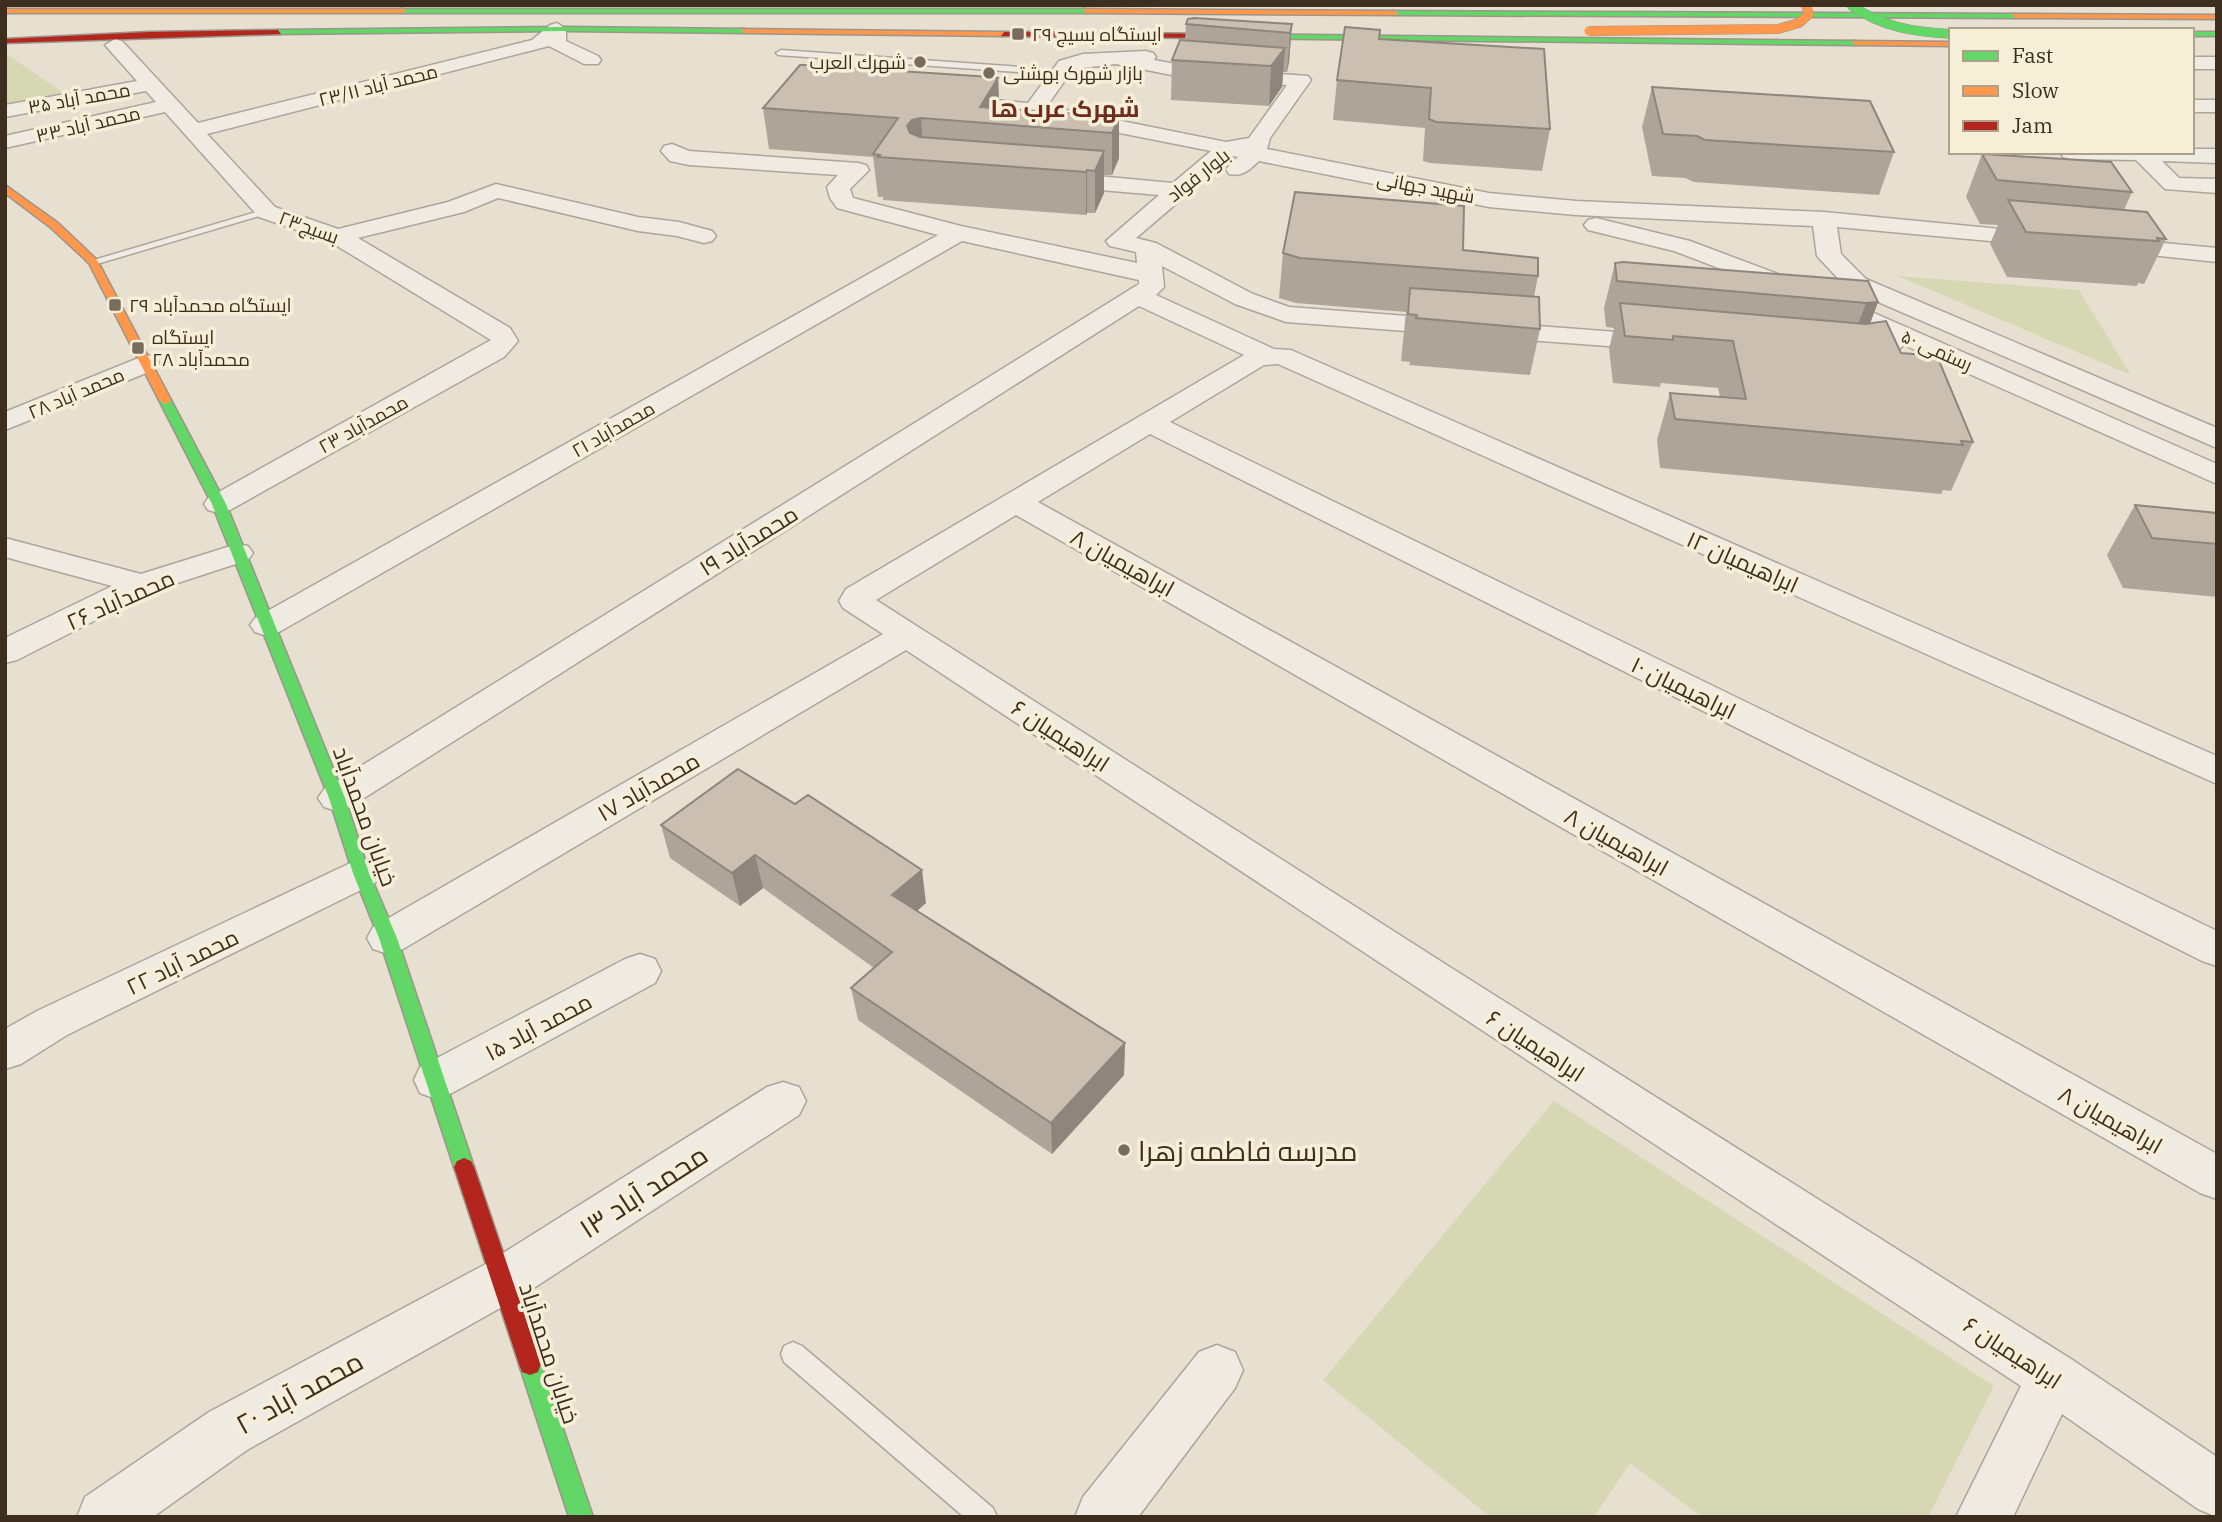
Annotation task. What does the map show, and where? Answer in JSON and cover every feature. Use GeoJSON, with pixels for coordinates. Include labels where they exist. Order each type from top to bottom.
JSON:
{"type":"FeatureCollection","features":[{"type":"Feature","properties":{"kind":"main road"},"geometry":{"type":"LineString","coordinates":[[1172,36],[1298,29],[1589,32],[1778,29],[1800,23],[1809,14],[1806,5]]}},
{"type":"Feature","properties":{"kind":"main road"},"geometry":{"type":"LineString","coordinates":[[1851,5],[1885,23],[1907,29],[1949,34]]}},
{"type":"Feature","properties":{"kind":"main road"},"geometry":{"type":"LineString","coordinates":[[5,11],[1071,11],[2217,17]]}},
{"type":"Feature","properties":{"kind":"main road"},"geometry":{"type":"LineString","coordinates":[[5,25],[284,23],[458,11]]}},
{"type":"Feature","properties":{"kind":"main road"},"geometry":{"type":"LineString","coordinates":[[357,32],[641,11]]}},
{"type":"Feature","properties":{"kind":"main road"},"geometry":{"type":"LineString","coordinates":[[816,30],[1071,11]]}},
{"type":"Feature","properties":{"kind":"main road"},"geometry":{"type":"LineString","coordinates":[[5,35],[557,29],[816,30],[1949,44]]}},
{"type":"Feature","properties":{"kind":"main road"},"geometry":{"type":"LineString","coordinates":[[5,41],[149,34]]}},
{"type":"Feature","properties":{"kind":"main road"},"geometry":{"type":"LineString","coordinates":[[2194,34],[2217,34]]}},
{"type":"Feature","properties":{"kind":"main road"},"geometry":{"type":"LineString","coordinates":[[2194,45],[2217,45]]}},
{"type":"Feature","properties":{"kind":"main road","name":"خیابان محمدآباد"},"geometry":{"type":"LineString","coordinates":[[5,188],[54,225],[93,262],[219,504],[337,798],[361,873],[388,938],[581,1517]]}},
{"type":"Feature","properties":{"kind":"street"},"geometry":{"type":"LineString","coordinates":[[557,29],[558,44],[591,60]]}},
{"type":"Feature","properties":{"kind":"street","name":"محمد آباد ۲۳/۱۱"},"geometry":{"type":"LineString","coordinates":[[193,131],[540,44],[557,29]]}},
{"type":"Feature","properties":{"kind":"street"},"geometry":{"type":"LineString","coordinates":[[926,99],[1043,97],[1066,65],[1083,60],[1122,60],[1164,52],[1172,36]]}},
{"type":"Feature","properties":{"kind":"street","name":"بسیج۲۳"},"geometry":{"type":"LineString","coordinates":[[115,45],[267,212],[337,236],[501,334],[505,341]]}},
{"type":"Feature","properties":{"kind":"street","name":"بلوار فواد"},"geometry":{"type":"LineString","coordinates":[[1122,60],[1197,74],[1301,80],[1257,146],[1216,188]]}},
{"type":"Feature","properties":{"kind":"street"},"geometry":{"type":"LineString","coordinates":[[2194,63],[2217,63]]}},
{"type":"Feature","properties":{"kind":"street","name":"محمد آباد ۳۵"},"geometry":{"type":"LineString","coordinates":[[5,111],[83,99],[152,84]]}},
{"type":"Feature","properties":{"kind":"street","name":"شهید جهانی"},"geometry":{"type":"LineString","coordinates":[[1043,97],[1489,200],[1576,208],[1824,219],[2078,238],[2217,255]]}},
{"type":"Feature","properties":{"kind":"street","name":"شهید جهانی"},"geometry":{"type":"LineString","coordinates":[[1043,97],[1228,148],[1257,146],[1496,184],[1824,219]]}},
{"type":"Feature","properties":{"kind":"street","name":"محمد آباد ۳۳"},"geometry":{"type":"LineString","coordinates":[[5,142],[171,106]]}},
{"type":"Feature","properties":{"kind":"street"},"geometry":{"type":"LineString","coordinates":[[2194,106],[2217,106]]}},
{"type":"Feature","properties":{"kind":"street","name":"بلوار فواد"},"geometry":{"type":"LineString","coordinates":[[1151,263],[1118,241],[1228,148]]}},
{"type":"Feature","properties":{"kind":"street"},"geometry":{"type":"LineString","coordinates":[[672,151],[678,156],[690,159],[858,170],[838,187],[845,203],[959,233],[1145,272],[1151,263],[1286,314],[1691,345]]}},
{"type":"Feature","properties":{"kind":"street"},"geometry":{"type":"LineString","coordinates":[[2106,154],[2217,156]]}},
{"type":"Feature","properties":{"kind":"street"},"geometry":{"type":"LineString","coordinates":[[2143,155],[2174,184],[2217,186]]}},
{"type":"Feature","properties":{"kind":"street"},"geometry":{"type":"LineString","coordinates":[[1031,177],[1178,190]]}},
{"type":"Feature","properties":{"kind":"street"},"geometry":{"type":"LineString","coordinates":[[337,236],[456,207],[496,191],[638,224],[679,229],[704,236]]}},
{"type":"Feature","properties":{"kind":"street","name":"رستمی ۵۰"},"geometry":{"type":"LineString","coordinates":[[1489,200],[1682,246],[1822,299],[2217,475]]}},
{"type":"Feature","properties":{"kind":"street","name":"رستمی ۵۰"},"geometry":{"type":"LineString","coordinates":[[1824,219],[1829,256],[1857,284],[2217,439]]}},
{"type":"Feature","properties":{"kind":"street","name":"محمدآباد ۲۱"},"geometry":{"type":"LineString","coordinates":[[267,625],[959,233]]}},
{"type":"Feature","properties":{"kind":"street","name":"شهید جهانی"},"geometry":{"type":"LineString","coordinates":[[2078,238],[2217,241]]}},
{"type":"Feature","properties":{"kind":"street","name":"ابراهیمیان ۱۲"},"geometry":{"type":"LineString","coordinates":[[1151,263],[1268,356],[1282,356],[2217,771]]}},
{"type":"Feature","properties":{"kind":"street","name":"محمدآباد ۱۹"},"geometry":{"type":"LineString","coordinates":[[337,798],[1151,263]]}},
{"type":"Feature","properties":{"kind":"street"},"geometry":{"type":"LineString","coordinates":[[1741,294],[1822,299],[1857,284]]}},
{"type":"Feature","properties":{"kind":"street"},"geometry":{"type":"LineString","coordinates":[[1822,357],[1849,360],[1875,357],[1902,334]]}},
{"type":"Feature","properties":{"kind":"street","name":"محمدآباد ۲۳"},"geometry":{"type":"LineString","coordinates":[[219,504],[495,351],[505,341]]}},
{"type":"Feature","properties":{"kind":"street"},"geometry":{"type":"LineString","coordinates":[[1018,503],[1258,358],[1268,356]]}},
{"type":"Feature","properties":{"kind":"street","name":"محمد آباد ۲۸"},"geometry":{"type":"LineString","coordinates":[[5,422],[146,363]]}},
{"type":"Feature","properties":{"kind":"street","name":"ابراهیمیان ۱۰"},"geometry":{"type":"LineString","coordinates":[[1150,423],[2217,950]]}},
{"type":"Feature","properties":{"kind":"street","name":"ابراهیمیان ۶"},"geometry":{"type":"LineString","coordinates":[[1018,503],[858,596],[855,601],[1430,976],[2053,1377],[2217,1490]]}},
{"type":"Feature","properties":{"kind":"street","name":"ابراهیمیان ۸"},"geometry":{"type":"LineString","coordinates":[[1018,503],[2217,1178]]}},
{"type":"Feature","properties":{"kind":"street"},"geometry":{"type":"LineString","coordinates":[[5,547],[142,584]]}},
{"type":"Feature","properties":{"kind":"street","name":"محمدآباد ۲۶"},"geometry":{"type":"LineString","coordinates":[[5,652],[142,584],[237,553]]}},
{"type":"Feature","properties":{"kind":"street","name":"محمدآباد ۱۷"},"geometry":{"type":"LineString","coordinates":[[388,938],[908,634]]}},
{"type":"Feature","properties":{"kind":"street","name":"محمد آباد ۲۲"},"geometry":{"type":"LineString","coordinates":[[5,1051],[52,1023],[361,873]]}},
{"type":"Feature","properties":{"kind":"street","name":"محمد آباد ۱۵"},"geometry":{"type":"LineString","coordinates":[[436,1080],[640,971]]}},
{"type":"Feature","properties":{"kind":"street","name":"محمد آباد ۱۳"},"geometry":{"type":"LineString","coordinates":[[502,1281],[783,1101]]}},
{"type":"Feature","properties":{"kind":"street","name":"محمد آباد ۲۰"},"geometry":{"type":"LineString","coordinates":[[105,1517],[228,1431],[502,1281]]}},
{"type":"Feature","properties":{"kind":"street"},"geometry":{"type":"LineString","coordinates":[[1102,1517],[1217,1370]]}},
{"type":"Feature","properties":{"kind":"street"},"geometry":{"type":"LineString","coordinates":[[1984,1517],[2053,1377]]}},
{"type":"Feature","properties":{"kind":"lane"},"geometry":{"type":"LineString","coordinates":[[781,53],[1037,71],[1035,75],[1043,97]]}},
{"type":"Feature","properties":{"kind":"lane"},"geometry":{"type":"LineString","coordinates":[[93,262],[267,212]]}},
{"type":"Feature","properties":{"kind":"lane"},"geometry":{"type":"LineString","coordinates":[[793,1354],[984,1517]]}},
{"type":"Feature","properties":{"kind":"green space"},"geometry":{"type":"Polygon","coordinates":[[[5,53],[74,100],[5,110],[5,53]]]}},
{"type":"Feature","properties":{"kind":"green space"},"geometry":{"type":"Polygon","coordinates":[[[1898,276],[2079,290],[2131,375],[1898,276]]]}},
{"type":"Feature","properties":{"kind":"green space"},"geometry":{"type":"Polygon","coordinates":[[[1554,1101],[1994,1386],[1928,1517],[1702,1517],[1630,1463],[1594,1517],[1490,1517],[1323,1380],[1554,1101]]]}},
{"type":"Feature","properties":{"kind":"building"},"geometry":{"type":"Polygon","coordinates":[[[1188,19],[1292,24],[1290,33],[1186,24],[1188,19]]]}},
{"type":"Feature","properties":{"kind":"building"},"geometry":{"type":"Polygon","coordinates":[[[1345,27],[1380,30],[1379,39],[1544,49],[1550,129],[1436,122],[1429,119],[1431,88],[1337,80],[1345,27]]]}},
{"type":"Feature","properties":{"kind":"building"},"geometry":{"type":"Polygon","coordinates":[[[1180,40],[1285,48],[1271,66],[1172,60],[1180,40]]]}},
{"type":"Feature","properties":{"kind":"building"},"geometry":{"type":"Polygon","coordinates":[[[800,65],[998,78],[980,107],[1119,117],[1112,133],[921,118],[912,120],[907,126],[910,133],[920,137],[1104,151],[1095,171],[878,157],[880,155],[873,154],[898,118],[763,108],[800,65]]]}},
{"type":"Feature","properties":{"kind":"building"},"geometry":{"type":"Polygon","coordinates":[[[1652,87],[1870,101],[1894,152],[1705,140],[1697,136],[1663,134],[1652,87]]]}},
{"type":"Feature","properties":{"kind":"building"},"geometry":{"type":"Polygon","coordinates":[[[1982,154],[2111,162],[2132,192],[1997,180],[1982,154]]]}},
{"type":"Feature","properties":{"kind":"building"},"geometry":{"type":"Polygon","coordinates":[[[1295,192],[1464,206],[1463,250],[1538,258],[1538,276],[1300,258],[1283,253],[1295,192]]]}},
{"type":"Feature","properties":{"kind":"building"},"geometry":{"type":"Polygon","coordinates":[[[2008,200],[2147,212],[2166,239],[2157,238],[2159,241],[2026,232],[2008,200]]]}},
{"type":"Feature","properties":{"kind":"building"},"geometry":{"type":"Polygon","coordinates":[[[1615,263],[1868,281],[1878,302],[1617,281],[1615,263]]]}},
{"type":"Feature","properties":{"kind":"building"},"geometry":{"type":"Polygon","coordinates":[[[1410,288],[1539,297],[1540,329],[1416,318],[1417,315],[1408,314],[1410,288]]]}},
{"type":"Feature","properties":{"kind":"building"},"geometry":{"type":"Polygon","coordinates":[[[1620,303],[1866,324],[1886,321],[1901,353],[1937,356],[1973,442],[1961,441],[1963,445],[1675,419],[1670,393],[1746,399],[1733,341],[1673,336],[1673,340],[1625,336],[1620,303]]]}},
{"type":"Feature","properties":{"kind":"building"},"geometry":{"type":"Polygon","coordinates":[[[2135,505],[2217,513],[2217,544],[2152,538],[2135,505]]]}},
{"type":"Feature","properties":{"kind":"building"},"geometry":{"type":"Polygon","coordinates":[[[738,769],[795,804],[808,795],[922,870],[892,895],[1125,1043],[1051,1123],[851,988],[892,952],[755,855],[732,873],[661,825],[738,769]]]}},
{"type":"Feature","properties":{"kind":"traffic: fast"},"geometry":{"type":"LineString","coordinates":[[1851,5],[1874,19],[1898,28],[1949,34]]}},
{"type":"Feature","properties":{"kind":"traffic: fast"},"geometry":{"type":"LineString","coordinates":[[403,11],[1086,11]]}},
{"type":"Feature","properties":{"kind":"traffic: fast"},"geometry":{"type":"LineString","coordinates":[[1395,13],[2015,16]]}},
{"type":"Feature","properties":{"kind":"traffic: fast"},"geometry":{"type":"LineString","coordinates":[[278,32],[566,29],[744,31]]}},
{"type":"Feature","properties":{"kind":"traffic: fast"},"geometry":{"type":"LineString","coordinates":[[2194,34],[2217,34]]}},
{"type":"Feature","properties":{"kind":"traffic: fast"},"geometry":{"type":"LineString","coordinates":[[1216,36],[1855,43]]}},
{"type":"Feature","properties":{"kind":"traffic: fast"},"geometry":{"type":"LineString","coordinates":[[165,400],[219,504],[337,798],[361,873],[388,938],[464,1167]]}},
{"type":"Feature","properties":{"kind":"traffic: fast"},"geometry":{"type":"LineString","coordinates":[[530,1364],[581,1517]]}},
{"type":"Feature","properties":{"kind":"traffic: slow"},"geometry":{"type":"LineString","coordinates":[[1589,31],[1778,29],[1799,23],[1809,14],[1806,5]]}},
{"type":"Feature","properties":{"kind":"traffic: slow"},"geometry":{"type":"LineString","coordinates":[[5,11],[403,11]]}},
{"type":"Feature","properties":{"kind":"traffic: slow"},"geometry":{"type":"LineString","coordinates":[[1086,11],[1395,13]]}},
{"type":"Feature","properties":{"kind":"traffic: slow"},"geometry":{"type":"LineString","coordinates":[[2015,16],[2217,17]]}},
{"type":"Feature","properties":{"kind":"traffic: slow"},"geometry":{"type":"LineString","coordinates":[[744,31],[1004,34]]}},
{"type":"Feature","properties":{"kind":"traffic: slow"},"geometry":{"type":"LineString","coordinates":[[1855,43],[1949,44]]}},
{"type":"Feature","properties":{"kind":"traffic: slow"},"geometry":{"type":"LineString","coordinates":[[5,188],[54,225],[93,262],[165,400]]}},
{"type":"Feature","properties":{"kind":"traffic: jam"},"geometry":{"type":"LineString","coordinates":[[5,41],[149,34],[278,32]]}},
{"type":"Feature","properties":{"kind":"traffic: jam"},"geometry":{"type":"LineString","coordinates":[[1004,34],[1216,36]]}},
{"type":"Feature","properties":{"kind":"traffic: jam"},"geometry":{"type":"LineString","coordinates":[[464,1167],[530,1364]]}},
{"type":"Feature","properties":{"kind":"place","name":"ایستگاه بسیج ۲۹"},"geometry":{"type":"Point","coordinates":[1018,34]}},
{"type":"Feature","properties":{"kind":"place","name":"شهرك العرب"},"geometry":{"type":"Point","coordinates":[920,62]}},
{"type":"Feature","properties":{"kind":"place","name":"بازار شهرک بهشتی"},"geometry":{"type":"Point","coordinates":[989,73]}},
{"type":"Feature","properties":{"kind":"place","name":"ایستگاه محمدآباد ۲۹"},"geometry":{"type":"Point","coordinates":[115,305]}},
{"type":"Feature","properties":{"kind":"place","name":"ایستگاه محمدآباد ۲۸"},"geometry":{"type":"Point","coordinates":[138,348]}},
{"type":"Feature","properties":{"kind":"place","name":"مدرسه فاطمه زهرا"},"geometry":{"type":"Point","coordinates":[1124,1150]}},
{"type":"Feature","properties":{"kind":"district","name":"شهرک عرب ها"},"geometry":{"type":"Point","coordinates":[1065,108]}}]}
